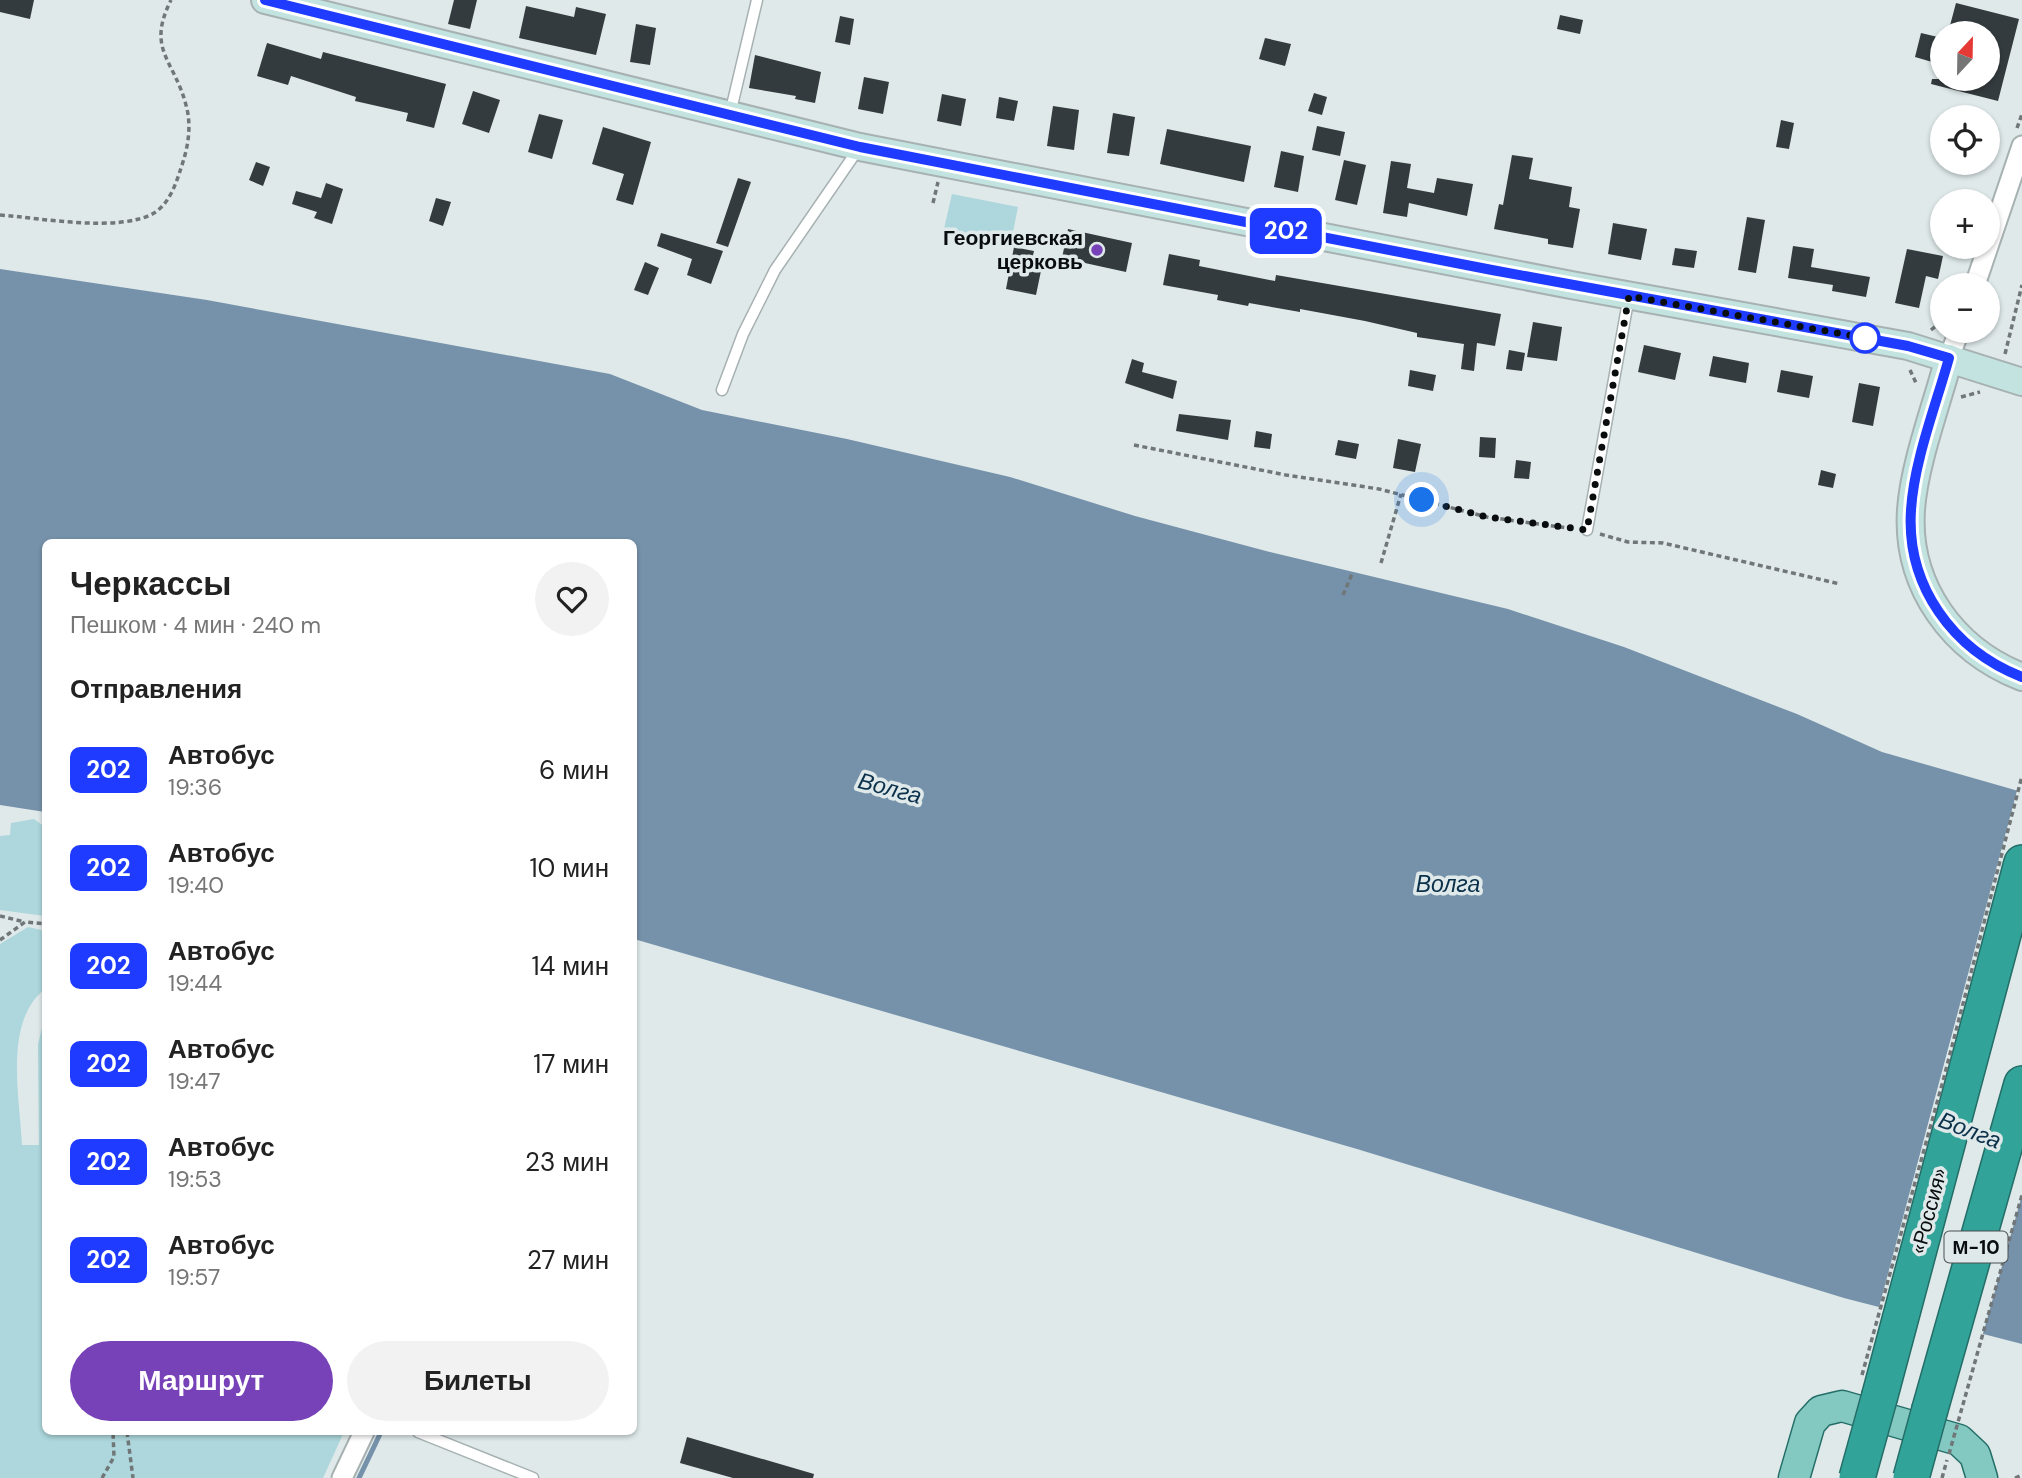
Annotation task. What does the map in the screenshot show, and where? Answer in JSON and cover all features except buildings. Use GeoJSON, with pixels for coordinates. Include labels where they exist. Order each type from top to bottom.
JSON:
{"type":"FeatureCollection","features":[{"type":"Feature","properties":{"kind":"highway","name":"«Россия»"},"geometry":{"type":"LineString","coordinates":[[1857,1478],[2022,863]]}},
{"type":"Feature","properties":{"kind":"highway","name":"М-10"},"geometry":{"type":"LineString","coordinates":[[1911,1478],[2022,1084]]}},
{"type":"Feature","properties":{"kind":"main road"},"geometry":{"type":"LineString","coordinates":[[1794,1478],[1813,1419],[1826,1409],[1842,1406],[1959,1440],[1975,1455],[1982,1478]]}},
{"type":"Feature","properties":{"kind":"street"},"geometry":{"type":"LineString","coordinates":[[265,0],[860,147],[1629,296],[1908,346],[2012,374]]}},
{"type":"Feature","properties":{"kind":"street"},"geometry":{"type":"LineString","coordinates":[[1979,273],[2022,146]]}},
{"type":"Feature","properties":{"kind":"street"},"geometry":{"type":"LineString","coordinates":[[1955,343],[1913,493],[1911,532],[1914,552],[1925,590],[1945,623],[1990,662],[2022,677]]}},
{"type":"Feature","properties":{"kind":"street"},"geometry":{"type":"LineString","coordinates":[[342,1478],[363,1435]]}},
{"type":"Feature","properties":{"kind":"lane"},"geometry":{"type":"LineString","coordinates":[[730,115],[757,0]]}},
{"type":"Feature","properties":{"kind":"lane"},"geometry":{"type":"LineString","coordinates":[[722,390],[743,334],[775,270],[860,147]]}},
{"type":"Feature","properties":{"kind":"lane"},"geometry":{"type":"LineString","coordinates":[[1587,530],[1629,296]]}},
{"type":"Feature","properties":{"kind":"lane"},"geometry":{"type":"LineString","coordinates":[[426,1435],[533,1478]]}},
{"type":"Feature","properties":{"kind":"path"},"geometry":{"type":"LineString","coordinates":[[0,215],[130,222],[155,213],[166,202],[185,155],[190,124],[179,84],[159,37],[159,22],[171,0]]}},
{"type":"Feature","properties":{"kind":"path"},"geometry":{"type":"LineString","coordinates":[[2012,374],[2022,285]]}},
{"type":"Feature","properties":{"kind":"path"},"geometry":{"type":"LineString","coordinates":[[1901,362],[1910,370],[1920,391]]}},
{"type":"Feature","properties":{"kind":"path"},"geometry":{"type":"LineString","coordinates":[[1955,402],[1964,395],[1988,392]]}},
{"type":"Feature","properties":{"kind":"path"},"geometry":{"type":"LineString","coordinates":[[1134,445],[1401,495],[1487,517],[1587,530],[1628,542],[1663,543],[1840,584]]}},
{"type":"Feature","properties":{"kind":"path"},"geometry":{"type":"LineString","coordinates":[[1381,563],[1401,495]]}},
{"type":"Feature","properties":{"kind":"path"},"geometry":{"type":"LineString","coordinates":[[1343,595],[1352,574]]}},
{"type":"Feature","properties":{"kind":"path"},"geometry":{"type":"LineString","coordinates":[[1859,1385],[1943,1081],[2022,776]]}},
{"type":"Feature","properties":{"kind":"path"},"geometry":{"type":"LineString","coordinates":[[0,916],[42,924]]}},
{"type":"Feature","properties":{"kind":"path"},"geometry":{"type":"LineString","coordinates":[[0,940],[25,922]]}},
{"type":"Feature","properties":{"kind":"path"},"geometry":{"type":"LineString","coordinates":[[1942,1478],[2022,1195]]}},
{"type":"Feature","properties":{"kind":"path"},"geometry":{"type":"LineString","coordinates":[[102,1478],[114,1457],[113,1435]]}},
{"type":"Feature","properties":{"kind":"path"},"geometry":{"type":"LineString","coordinates":[[127,1435],[132,1478]]}},
{"type":"Feature","properties":{"kind":"path"},"geometry":{"type":"LineString","coordinates":[[2015,1478],[2022,1475]]}},
{"type":"Feature","properties":{"kind":"shaded area"},"geometry":{"type":"Polygon","coordinates":[[[952,194],[1018,207],[1010,247],[943,233],[952,194]]]}},
{"type":"Feature","properties":{"kind":"shaded area"},"geometry":{"type":"Polygon","coordinates":[[[34,819],[42,825],[42,916],[0,910],[0,836],[10,835],[11,823],[34,819]]]}},
{"type":"Feature","properties":{"kind":"shaded area"},"geometry":{"type":"Polygon","coordinates":[[[28,927],[42,930],[42,992],[32,1003],[23,1021],[19,1040],[17,1083],[22,1145],[39,1145],[38,1044],[42,1028],[42,1435],[343,1435],[323,1478],[0,1478],[0,944],[28,927]]]}},
{"type":"Feature","properties":{"kind":"water","name":"Волга"},"geometry":{"type":"Polygon","coordinates":[[[0,269],[207,300],[610,374],[702,410],[847,439],[1010,477],[1135,516],[1266,551],[1508,609],[1624,647],[1797,714],[1882,752],[2022,792],[2022,1344],[1844,1298],[1357,1149],[637,940],[637,539],[42,539],[42,812],[0,805],[0,269]]]}},
{"type":"Feature","properties":{"kind":"pier"},"geometry":{"type":"Polygon","coordinates":[[[2018,787],[2022,788],[2022,1195],[1982,1337],[1878,1311],[2018,787]]]}},
{"type":"Feature","properties":{"kind":"waterway"},"geometry":{"type":"LineString","coordinates":[[359,1478],[380,1435]]}},
{"type":"Feature","properties":{"kind":"bus line","name":"202"},"geometry":{"type":"LineString","coordinates":[[265,0],[860,147],[1492,270],[1908,346],[1949,358],[1913,493],[1911,532],[1914,552],[1925,590],[1945,623],[1973,651],[2022,677]]}},
{"type":"Feature","properties":{"kind":"place","name":"Георгиевская церковь"},"geometry":{"type":"Point","coordinates":[1097,250]}},
{"type":"Feature","properties":{"kind":"route"},"geometry":{"type":"LineString","coordinates":[[1422,500],[1487,517],[1587,530],[1629,296],[1865,338]]}}]}
